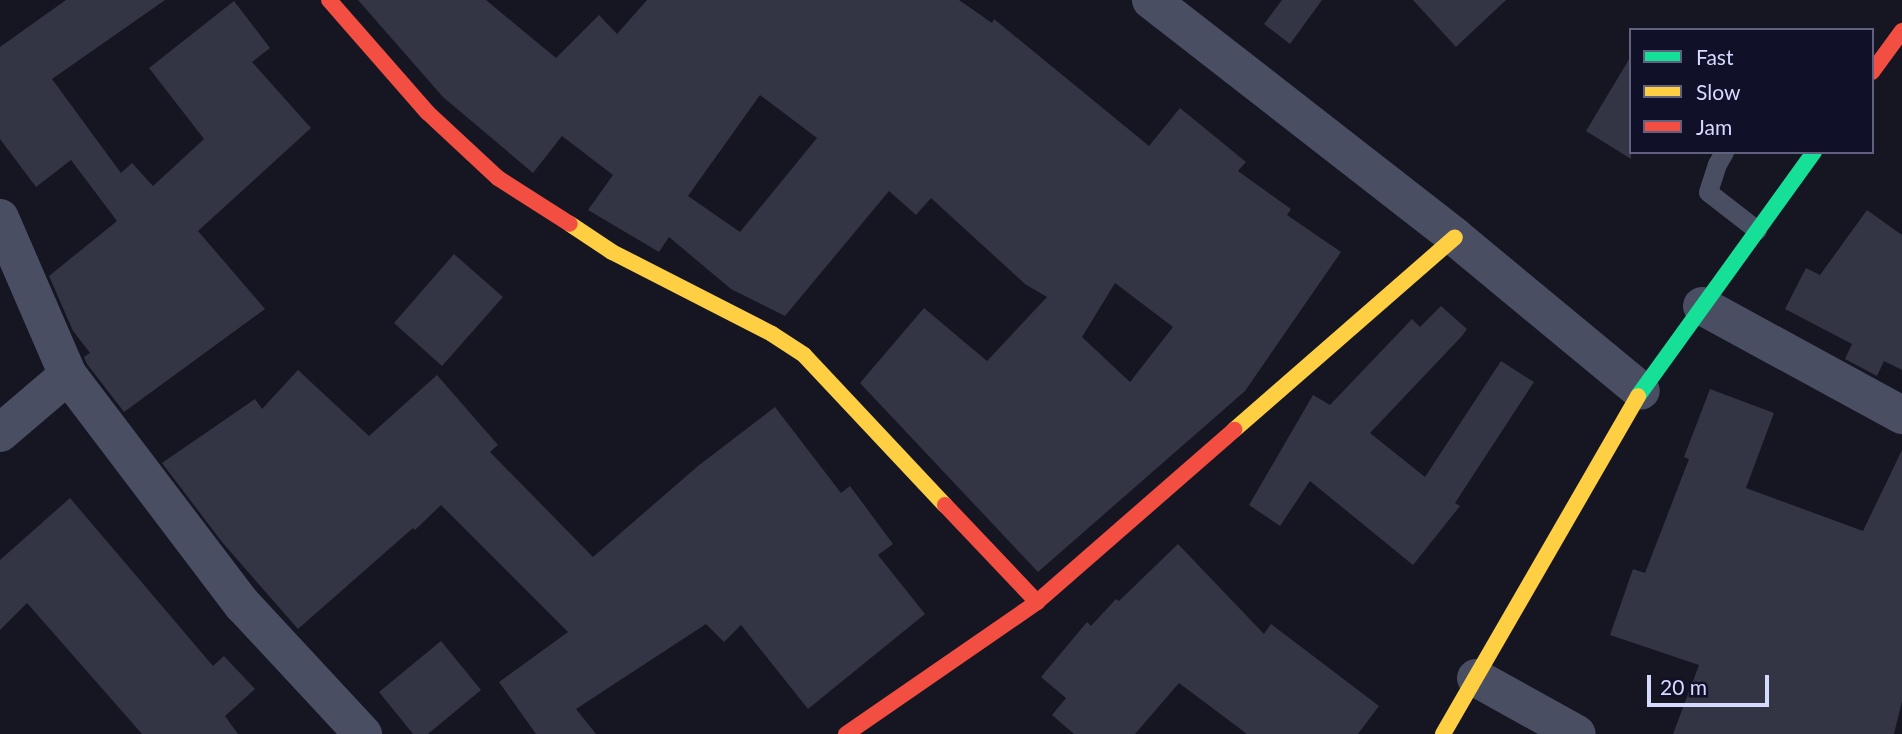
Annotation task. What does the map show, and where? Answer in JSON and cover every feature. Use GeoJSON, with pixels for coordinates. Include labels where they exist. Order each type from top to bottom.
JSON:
{"type":"FeatureCollection","features":[{"type":"Feature","properties":{"kind":"street"},"geometry":{"type":"LineString","coordinates":[[329,0],[427,112],[498,178],[612,252],[772,334],[804,355],[1037,602]]}},
{"type":"Feature","properties":{"kind":"street"},"geometry":{"type":"LineString","coordinates":[[1150,0],[1455,237],[1641,391]]}},
{"type":"Feature","properties":{"kind":"street"},"geometry":{"type":"LineString","coordinates":[[1874,69],[1902,31]]}},
{"type":"Feature","properties":{"kind":"street"},"geometry":{"type":"LineString","coordinates":[[1443,734],[1641,391],[1813,154]]}},
{"type":"Feature","properties":{"kind":"street"},"geometry":{"type":"LineString","coordinates":[[0,218],[68,375],[242,604],[363,734]]}},
{"type":"Feature","properties":{"kind":"street"},"geometry":{"type":"LineString","coordinates":[[846,734],[1037,602],[1455,237]]}},
{"type":"Feature","properties":{"kind":"street"},"geometry":{"type":"LineString","coordinates":[[1702,306],[1902,415]]}},
{"type":"Feature","properties":{"kind":"street"},"geometry":{"type":"LineString","coordinates":[[0,433],[68,375]]}},
{"type":"Feature","properties":{"kind":"street"},"geometry":{"type":"LineString","coordinates":[[1476,678],[1577,734]]}},
{"type":"Feature","properties":{"kind":"lane"},"geometry":{"type":"LineString","coordinates":[[1723,154],[1708,192],[1757,230]]}},
{"type":"Feature","properties":{"kind":"building"},"geometry":{"type":"Polygon","coordinates":[[[66,0],[165,0],[52,79],[121,173],[132,163],[153,186],[204,139],[149,68],[234,1],[270,48],[252,62],[311,128],[198,231],[265,309],[124,412],[87,364],[84,357],[90,353],[73,331],[49,276],[117,221],[71,160],[36,187],[0,139],[0,47],[66,0]]]}},
{"type":"Feature","properties":{"kind":"building"},"geometry":{"type":"Polygon","coordinates":[[[358,0],[486,0],[556,58],[599,15],[617,34],[647,0],[959,0],[992,23],[994,19],[1149,146],[1180,108],[1246,162],[1238,171],[1291,209],[1287,215],[1341,252],[1245,391],[1038,572],[860,383],[924,308],[987,361],[1047,297],[1025,284],[931,198],[916,215],[889,191],[785,316],[731,289],[669,237],[659,252],[588,210],[613,175],[562,136],[533,173],[443,97],[358,0]],[[760,95],[688,196],[740,232],[817,138],[760,95]],[[1115,283],[1082,337],[1130,382],[1173,327],[1115,283]]]}},
{"type":"Feature","properties":{"kind":"building"},"geometry":{"type":"Polygon","coordinates":[[[1282,0],[1322,0],[1290,44],[1264,24],[1282,0]]]}},
{"type":"Feature","properties":{"kind":"building"},"geometry":{"type":"Polygon","coordinates":[[[1413,0],[1506,0],[1456,47],[1413,0]]]}},
{"type":"Feature","properties":{"kind":"building"},"geometry":{"type":"Polygon","coordinates":[[[1629,59],[1631,159],[1586,131],[1629,59]]]}},
{"type":"Feature","properties":{"kind":"building"},"geometry":{"type":"Polygon","coordinates":[[[1867,210],[1902,235],[1902,370],[1884,361],[1877,376],[1845,359],[1852,344],[1785,309],[1806,268],[1820,275],[1867,210]]]}},
{"type":"Feature","properties":{"kind":"building"},"geometry":{"type":"Polygon","coordinates":[[[454,254],[503,297],[442,366],[394,323],[454,254]]]}},
{"type":"Feature","properties":{"kind":"building"},"geometry":{"type":"Polygon","coordinates":[[[1441,306],[1467,329],[1370,433],[1425,477],[1501,361],[1534,382],[1455,503],[1460,506],[1413,565],[1310,481],[1280,526],[1249,505],[1313,395],[1330,405],[1412,319],[1420,327],[1441,306]]]}},
{"type":"Feature","properties":{"kind":"building"},"geometry":{"type":"Polygon","coordinates":[[[298,370],[369,436],[437,375],[498,445],[490,452],[593,557],[698,466],[775,407],[841,493],[850,486],[893,544],[878,555],[925,614],[808,709],[741,625],[724,642],[706,624],[576,709],[596,734],[536,734],[499,682],[568,632],[441,505],[298,629],[222,542],[162,463],[255,399],[262,409],[298,370]]]}},
{"type":"Feature","properties":{"kind":"building"},"geometry":{"type":"Polygon","coordinates":[[[1710,389],[1774,413],[1746,488],[1863,531],[1902,450],[1902,701],[1894,734],[1673,734],[1699,665],[1610,635],[1633,569],[1645,573],[1689,459],[1684,457],[1710,389]]]}},
{"type":"Feature","properties":{"kind":"building"},"geometry":{"type":"Polygon","coordinates":[[[70,498],[213,666],[224,656],[255,689],[225,716],[238,734],[142,734],[27,603],[0,630],[0,560],[70,498]]]}},
{"type":"Feature","properties":{"kind":"building"},"geometry":{"type":"Polygon","coordinates":[[[1178,544],[1264,634],[1271,624],[1379,706],[1358,734],[1247,734],[1179,683],[1135,734],[1074,734],[1052,715],[1066,698],[1041,677],[1087,622],[1091,626],[1116,599],[1119,601],[1178,544]]]}},
{"type":"Feature","properties":{"kind":"building"},"geometry":{"type":"Polygon","coordinates":[[[441,641],[481,690],[428,734],[413,734],[379,692],[441,641]]]}},
{"type":"Feature","properties":{"kind":"traffic: fast"},"geometry":{"type":"LineString","coordinates":[[1638,396],[1813,154]]}},
{"type":"Feature","properties":{"kind":"traffic: slow"},"geometry":{"type":"LineString","coordinates":[[570,224],[612,252],[772,334],[804,355],[945,505]]}},
{"type":"Feature","properties":{"kind":"traffic: slow"},"geometry":{"type":"LineString","coordinates":[[1234,430],[1455,237]]}},
{"type":"Feature","properties":{"kind":"traffic: slow"},"geometry":{"type":"LineString","coordinates":[[1443,734],[1638,396]]}},
{"type":"Feature","properties":{"kind":"traffic: jam"},"geometry":{"type":"LineString","coordinates":[[329,0],[427,112],[498,178],[570,224]]}},
{"type":"Feature","properties":{"kind":"traffic: jam"},"geometry":{"type":"LineString","coordinates":[[1874,69],[1902,31]]}},
{"type":"Feature","properties":{"kind":"traffic: jam"},"geometry":{"type":"LineString","coordinates":[[846,734],[1037,602],[1234,430]]}},
{"type":"Feature","properties":{"kind":"traffic: jam"},"geometry":{"type":"LineString","coordinates":[[945,505],[1037,602]]}}]}
